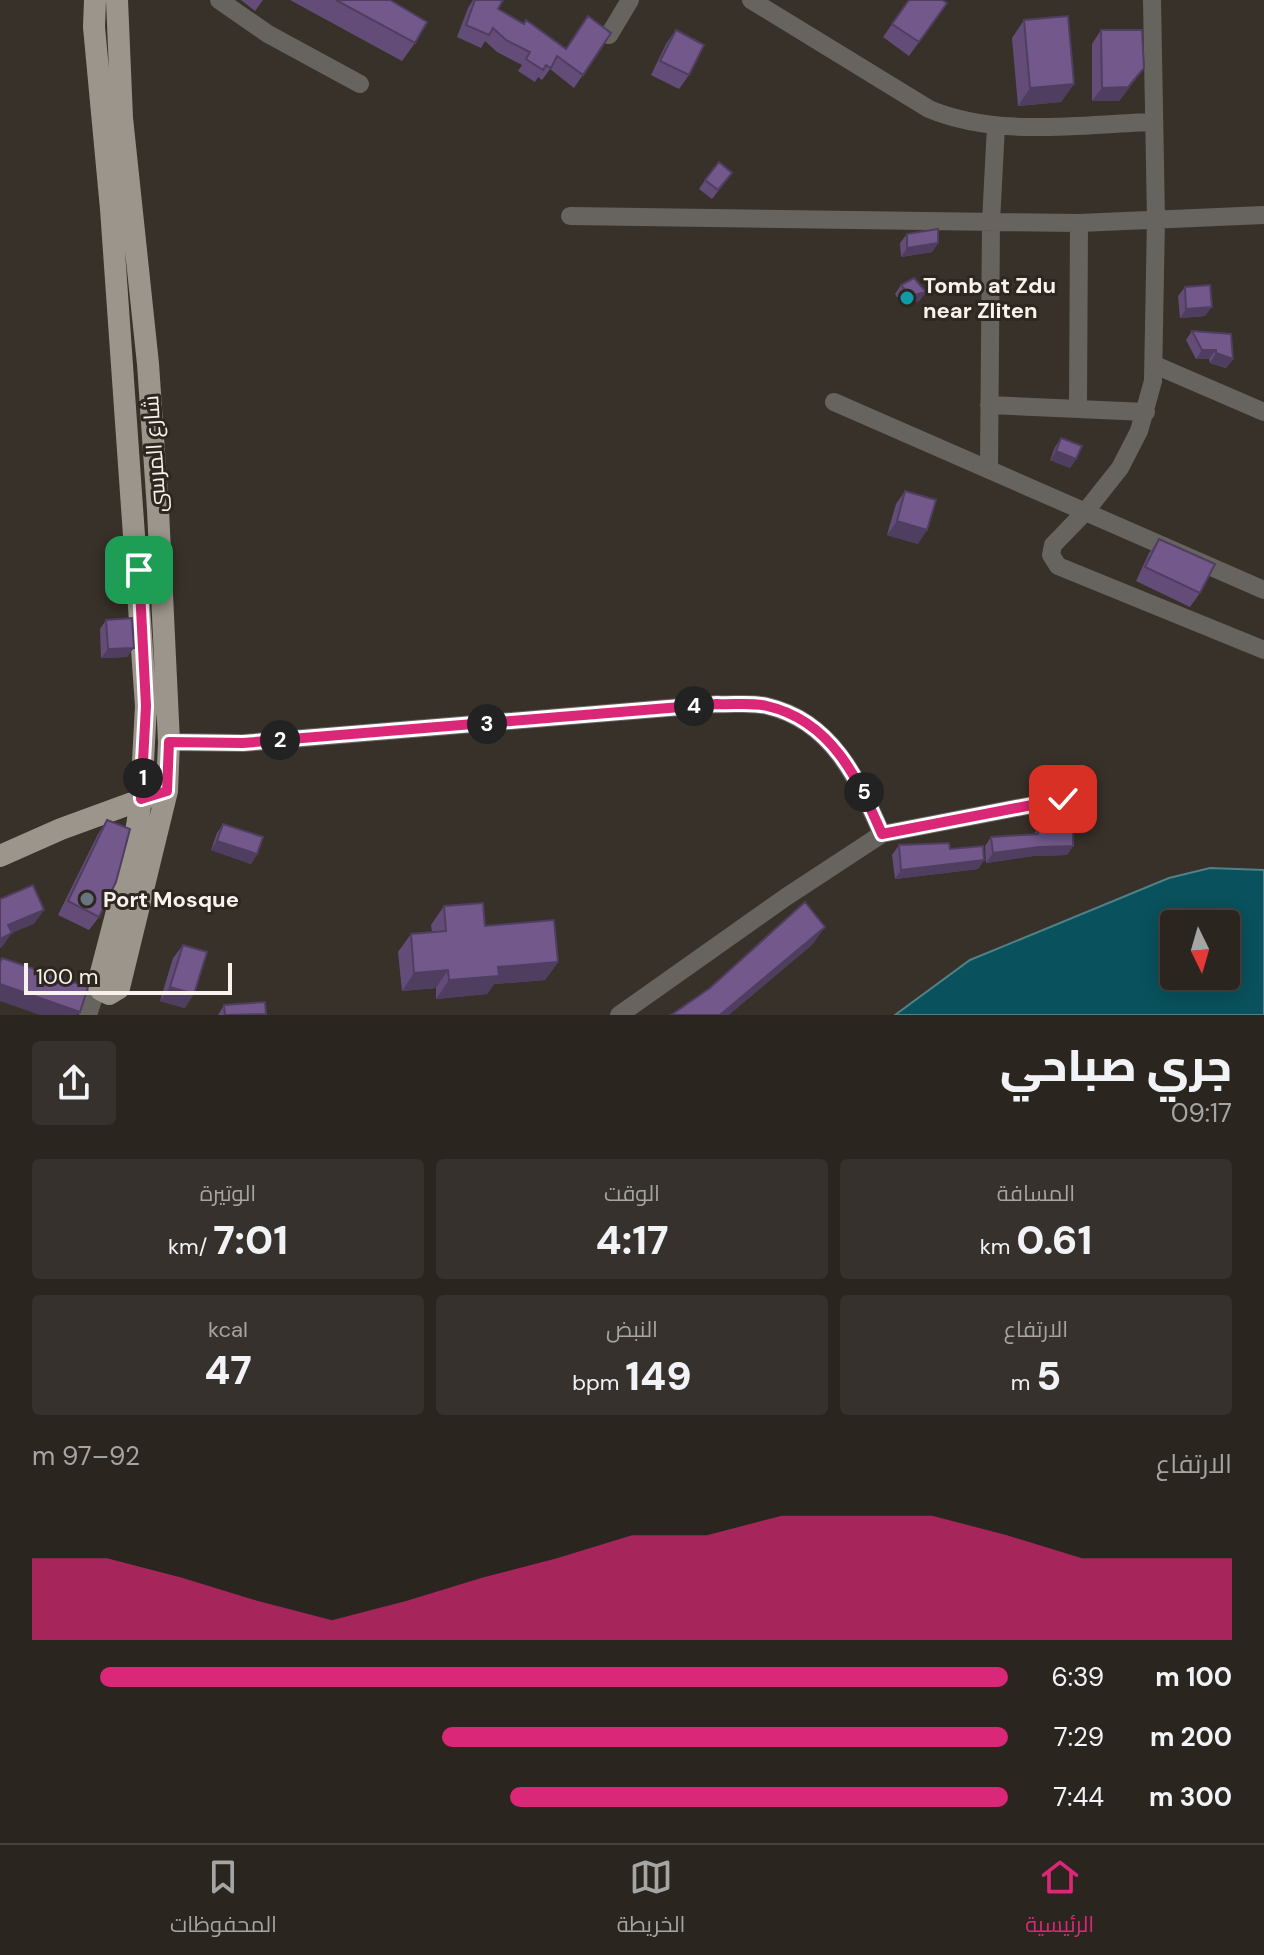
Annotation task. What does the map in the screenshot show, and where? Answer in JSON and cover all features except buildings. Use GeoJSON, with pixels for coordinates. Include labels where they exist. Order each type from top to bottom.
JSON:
{"type":"FeatureCollection","features":[{"type":"Feature","properties":{"kind":"main road","name":"شارع المرسى"},"geometry":{"type":"LineString","coordinates":[[95,0],[94,27],[144,649],[146,718],[141,799],[134,846],[98,984],[105,993],[114,993],[119,988],[167,791],[169,742],[165,614],[148,364],[122,118],[117,0]]}},
{"type":"Feature","properties":{"kind":"main road"},"geometry":{"type":"LineString","coordinates":[[0,856],[167,791]]}},
{"type":"Feature","properties":{"kind":"street"},"geometry":{"type":"LineString","coordinates":[[219,0],[268,34],[360,84]]}},
{"type":"Feature","properties":{"kind":"street"},"geometry":{"type":"LineString","coordinates":[[609,35],[630,0]]}},
{"type":"Feature","properties":{"kind":"street"},"geometry":{"type":"LineString","coordinates":[[751,0],[929,109],[961,120],[996,126],[1154,122]]}},
{"type":"Feature","properties":{"kind":"street"},"geometry":{"type":"LineString","coordinates":[[1152,0],[1155,365],[1146,412],[1131,450],[1085,512],[1053,545],[1051,555],[1058,566],[1264,650]]}},
{"type":"Feature","properties":{"kind":"street"},"geometry":{"type":"LineString","coordinates":[[989,470],[991,222],[996,126]]}},
{"type":"Feature","properties":{"kind":"street"},"geometry":{"type":"LineString","coordinates":[[570,216],[1079,223],[1264,215]]}},
{"type":"Feature","properties":{"kind":"street"},"geometry":{"type":"LineString","coordinates":[[1078,408],[1079,223]]}},
{"type":"Feature","properties":{"kind":"street"},"geometry":{"type":"LineString","coordinates":[[1155,365],[1264,412]]}},
{"type":"Feature","properties":{"kind":"street"},"geometry":{"type":"LineString","coordinates":[[834,402],[1264,590]]}},
{"type":"Feature","properties":{"kind":"street"},"geometry":{"type":"LineString","coordinates":[[989,405],[1146,412]]}},
{"type":"Feature","properties":{"kind":"street"},"geometry":{"type":"LineString","coordinates":[[169,742],[243,743],[717,704],[765,705],[786,712],[810,726],[846,760],[882,834]]}},
{"type":"Feature","properties":{"kind":"street"},"geometry":{"type":"LineString","coordinates":[[619,1015],[786,897],[882,834],[1063,799]]}},
{"type":"Feature","properties":{"kind":"street"},"geometry":{"type":"LineString","coordinates":[[88,1015],[98,984]]}},
{"type":"Feature","properties":{"kind":"water"},"geometry":{"type":"Polygon","coordinates":[[[1210,868],[1264,870],[1264,1015],[895,1015],[970,960],[1169,878],[1210,868]]]}},
{"type":"Feature","properties":{"kind":"place","name":"Tomb at Zdu near Zliten"},"geometry":{"type":"Point","coordinates":[907,298]}},
{"type":"Feature","properties":{"kind":"place","name":"Port Mosque"},"geometry":{"type":"Point","coordinates":[87,899]}},
{"type":"Feature","properties":{"kind":"route"},"geometry":{"type":"LineString","coordinates":[[139,570],[146,706],[146,751],[141,799],[167,791],[169,742],[243,743],[717,704],[765,705],[786,712],[810,726],[846,760],[882,834],[1063,799]]}}]}
